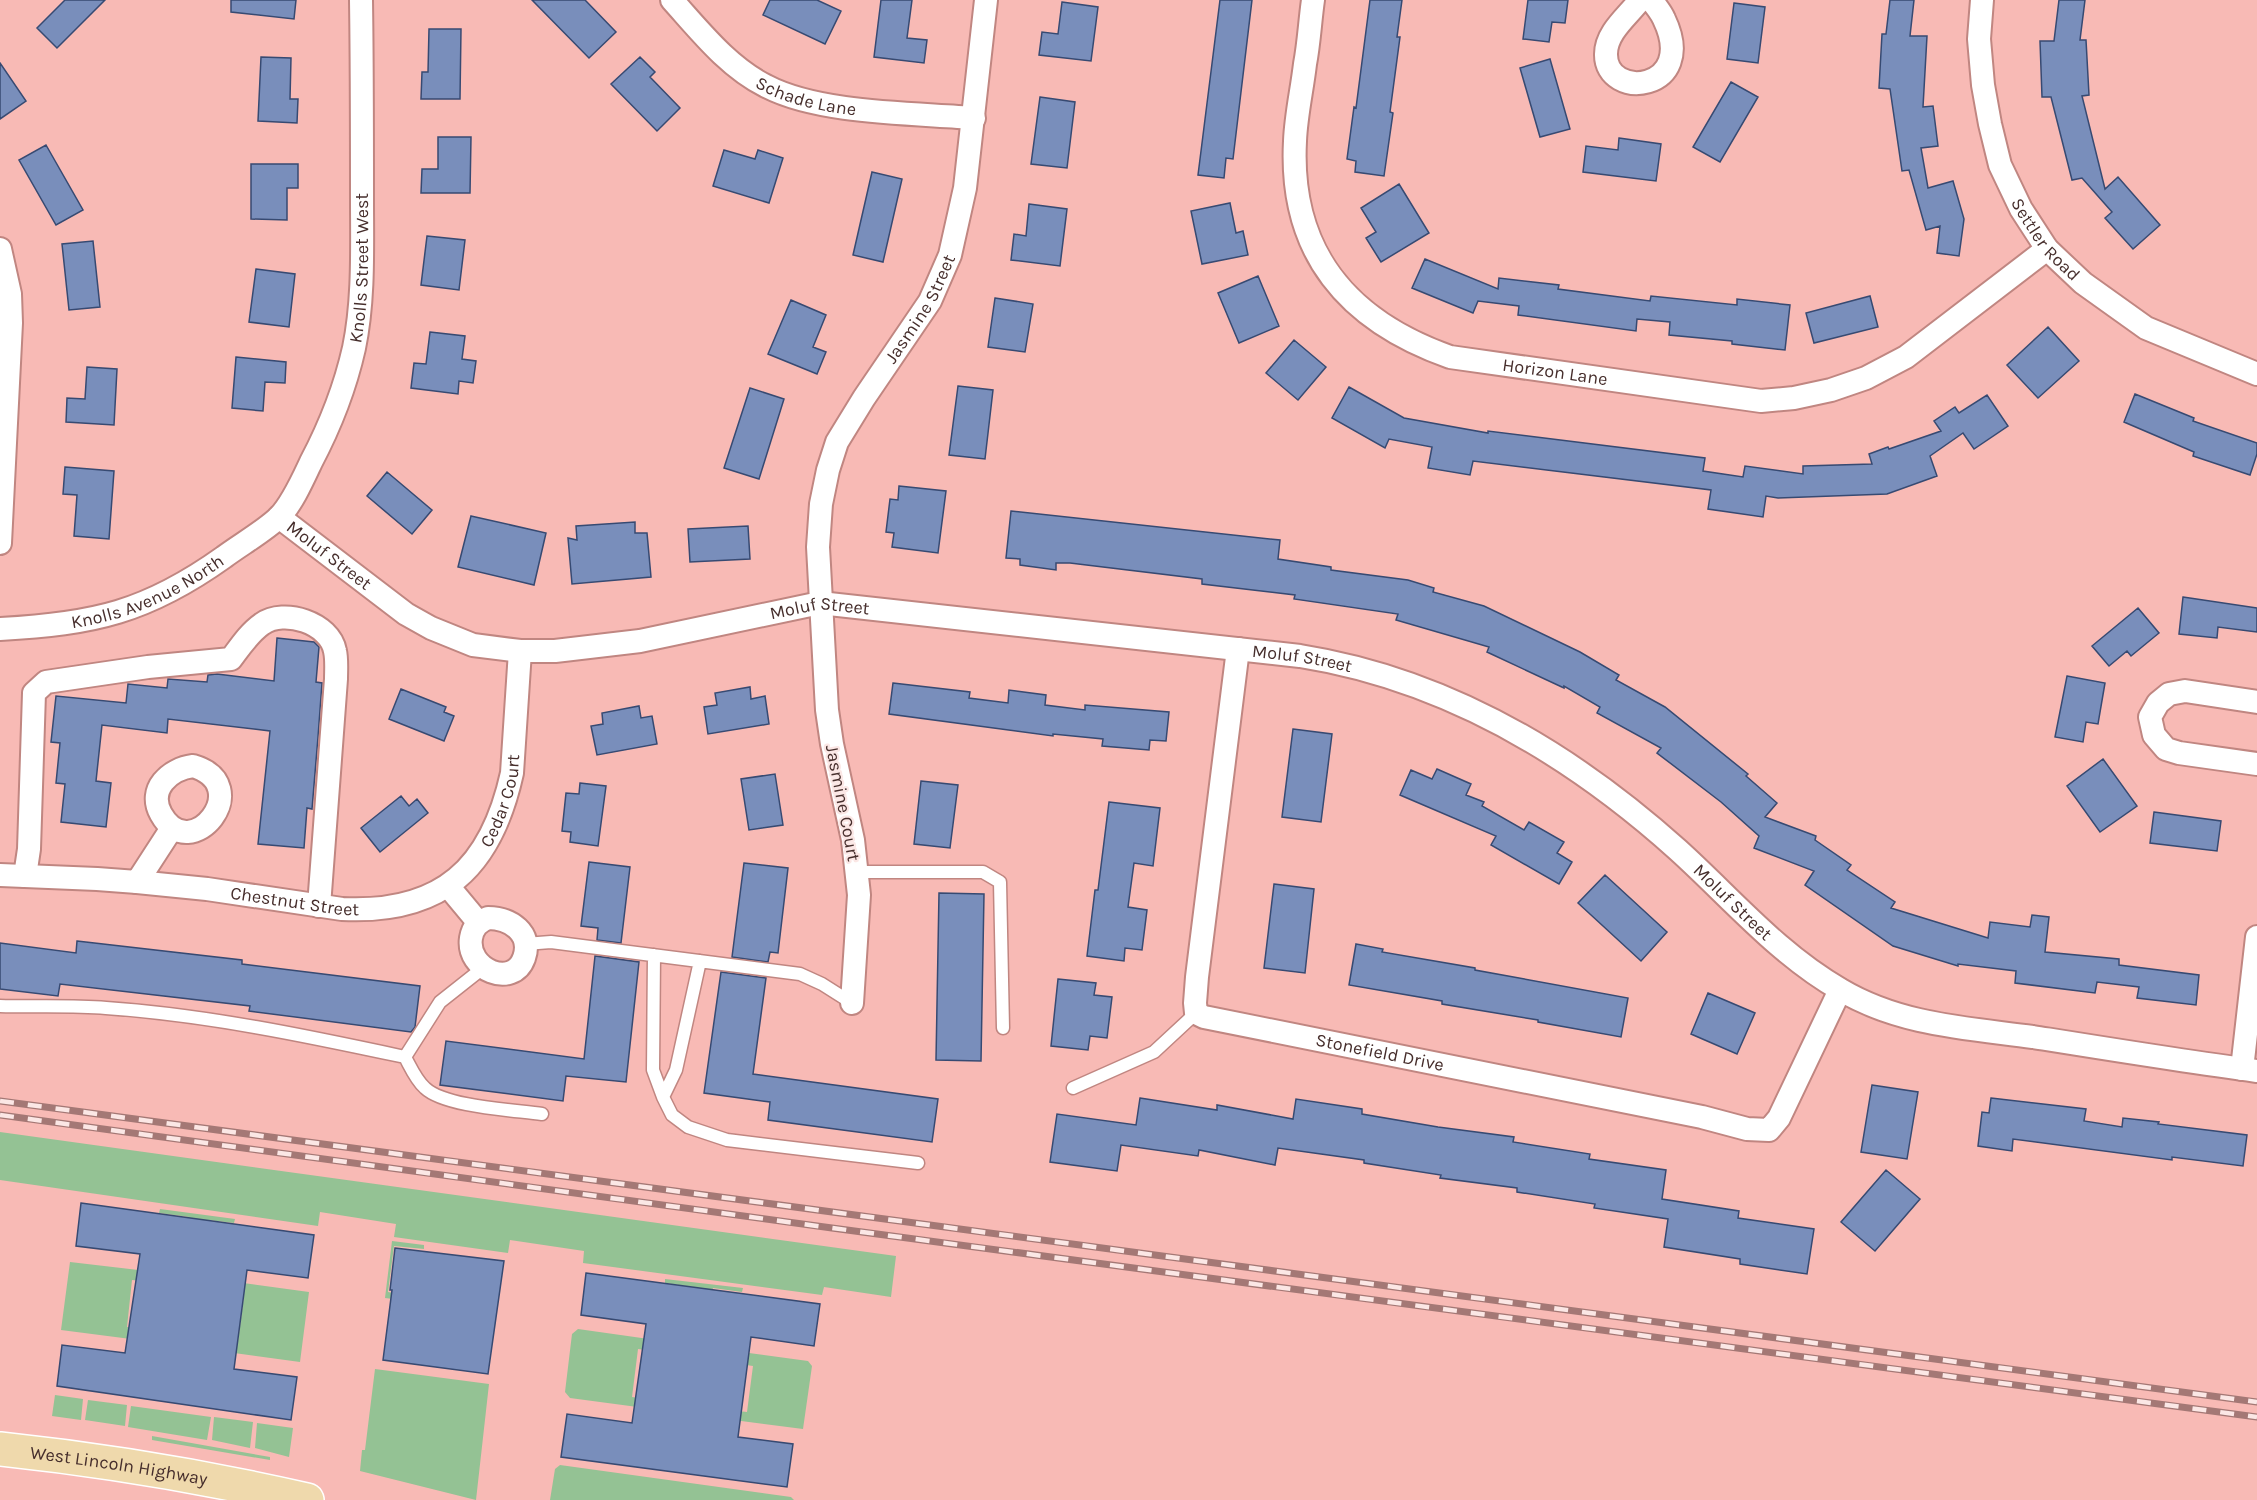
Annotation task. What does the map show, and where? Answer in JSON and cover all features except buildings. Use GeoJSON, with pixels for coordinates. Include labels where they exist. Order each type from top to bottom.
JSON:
{"type":"FeatureCollection","features":[{"type":"Feature","properties":{"kind":"main road","name":"West Lincoln Highway"},"geometry":{"type":"LineString","coordinates":[[0,1449],[60,1455],[177,1473],[307,1500]]}},
{"type":"Feature","properties":{"kind":"street","name":"Knolls Street West"},"geometry":{"type":"LineString","coordinates":[[279,517],[302,481],[325,435],[340,396],[358,328],[362,250],[362,0]]}},
{"type":"Feature","properties":{"kind":"street","name":"Schade Lane"},"geometry":{"type":"LineString","coordinates":[[672,0],[726,58],[764,86],[786,95],[813,103],[974,118]]}},
{"type":"Feature","properties":{"kind":"street","name":"Jasmine Street"},"geometry":{"type":"LineString","coordinates":[[820,603],[818,547],[821,504],[837,442],[930,301],[950,255],[965,188],[986,0]]}},
{"type":"Feature","properties":{"kind":"street","name":"Horizon Lane"},"geometry":{"type":"LineString","coordinates":[[1313,0],[1305,65],[1298,99],[1294,143],[1296,187],[1305,230],[1333,278],[1358,306],[1388,329],[1419,346],[1450,357],[1761,401],[1794,398],[1831,390],[1866,378],[1906,357],[2047,249]]}},
{"type":"Feature","properties":{"kind":"street"},"geometry":{"type":"LineString","coordinates":[[1640,0],[1610,38],[1606,54],[1610,68],[1621,80],[1637,83],[1652,82],[1663,75],[1671,60],[1671,42],[1665,20],[1652,0]]}},
{"type":"Feature","properties":{"kind":"street","name":"Settler Road"},"geometry":{"type":"LineString","coordinates":[[1982,0],[1979,39],[1983,86],[2000,165],[2021,209],[2047,249],[2083,283],[2146,328],[2257,374]]}},
{"type":"Feature","properties":{"kind":"street"},"geometry":{"type":"LineString","coordinates":[[0,249],[10,294],[11,322],[0,543]]}},
{"type":"Feature","properties":{"kind":"street","name":"Knolls Avenue North"},"geometry":{"type":"LineString","coordinates":[[0,629],[71,623],[96,619],[130,609],[162,596],[191,580],[279,517]]}},
{"type":"Feature","properties":{"kind":"street","name":"Moluf Street"},"geometry":{"type":"LineString","coordinates":[[279,517],[406,614],[431,628],[473,645],[520,651],[555,651],[640,641],[820,603],[1238,649],[1362,668],[1437,693],[1558,756],[1617,798],[1679,851],[1755,925],[1789,954],[1840,990],[1890,1013],[1964,1030],[2016,1035],[2249,1070]]}},
{"type":"Feature","properties":{"kind":"street","name":"Jasmine Court"},"geometry":{"type":"LineString","coordinates":[[820,603],[827,710],[853,840],[859,895],[852,1003]]}},
{"type":"Feature","properties":{"kind":"street"},"geometry":{"type":"LineString","coordinates":[[25,876],[29,849],[34,693],[46,682],[148,667],[231,659],[247,638],[262,624],[275,618],[291,618],[308,622],[324,632],[335,649],[336,679],[319,906]]}},
{"type":"Feature","properties":{"kind":"street"},"geometry":{"type":"LineString","coordinates":[[1196,1013],[1197,977],[1238,649]]}},
{"type":"Feature","properties":{"kind":"street","name":"Cedar Court"},"geometry":{"type":"LineString","coordinates":[[448,886],[472,866],[483,850],[495,829],[508,790],[512,773],[520,651]]}},
{"type":"Feature","properties":{"kind":"street"},"geometry":{"type":"LineString","coordinates":[[2257,702],[2185,691],[2169,694],[2158,703],[2151,717],[2154,735],[2166,749],[2179,753],[2257,764]]}},
{"type":"Feature","properties":{"kind":"street"},"geometry":{"type":"LineString","coordinates":[[137,882],[172,828]]}},
{"type":"Feature","properties":{"kind":"street","name":"Chestnut Street"},"geometry":{"type":"LineString","coordinates":[[0,875],[137,882],[365,910],[426,898],[448,886]]}},
{"type":"Feature","properties":{"kind":"street"},"geometry":{"type":"LineString","coordinates":[[448,886],[478,922]]}},
{"type":"Feature","properties":{"kind":"street"},"geometry":{"type":"LineString","coordinates":[[488,918],[500,918],[511,922],[520,931],[525,944],[525,956],[520,966],[506,973],[494,973],[483,968],[474,958],[470,945],[472,932],[478,922],[488,918]]}},
{"type":"Feature","properties":{"kind":"street"},"geometry":{"type":"LineString","coordinates":[[2249,1070],[2257,937]]}},
{"type":"Feature","properties":{"kind":"street","name":"Stonefield Drive"},"geometry":{"type":"LineString","coordinates":[[1196,1013],[1203,1017],[1702,1117],[1747,1129],[1769,1130],[1779,1118],[1840,990]]}},
{"type":"Feature","properties":{"kind":"lane"},"geometry":{"type":"LineString","coordinates":[[856,872],[983,872],[1000,882],[1003,1028]]}},
{"type":"Feature","properties":{"kind":"lane"},"geometry":{"type":"LineString","coordinates":[[525,944],[551,942],[800,974],[822,984],[852,1003]]}},
{"type":"Feature","properties":{"kind":"lane"},"geometry":{"type":"LineString","coordinates":[[654,955],[653,1070],[672,1115],[688,1127],[727,1140],[918,1163]]}},
{"type":"Feature","properties":{"kind":"lane"},"geometry":{"type":"LineString","coordinates":[[663,1097],[676,1071],[700,961]]}},
{"type":"Feature","properties":{"kind":"lane"},"geometry":{"type":"LineString","coordinates":[[405,1057],[440,1002],[483,968]]}},
{"type":"Feature","properties":{"kind":"lane"},"geometry":{"type":"LineString","coordinates":[[0,1006],[105,1008],[196,1018],[303,1035],[405,1057],[426,1089],[440,1097],[456,1102],[542,1114]]}},
{"type":"Feature","properties":{"kind":"lane"},"geometry":{"type":"LineString","coordinates":[[1073,1088],[1154,1052],[1196,1013]]}},
{"type":"Feature","properties":{"kind":"green space"},"geometry":{"type":"Polygon","coordinates":[[[0,1132],[896,1256],[891,1297],[824,1287],[822,1295],[583,1263],[584,1251],[510,1240],[508,1253],[394,1237],[396,1224],[320,1212],[318,1226],[0,1180],[0,1132]]]}},
{"type":"Feature","properties":{"kind":"green space"},"geometry":{"type":"Polygon","coordinates":[[[160,1209],[235,1219],[234,1223],[208,1220],[201,1267],[183,1263],[189,1217],[159,1213],[160,1209]]]}},
{"type":"Feature","properties":{"kind":"green space"},"geometry":{"type":"Polygon","coordinates":[[[392,1241],[424,1245],[424,1249],[394,1246],[388,1292],[417,1297],[417,1302],[385,1298],[392,1241]]]}},
{"type":"Feature","properties":{"kind":"green space"},"geometry":{"type":"Polygon","coordinates":[[[70,1262],[164,1273],[162,1283],[132,1280],[127,1327],[156,1332],[154,1342],[61,1330],[70,1262]]]}},
{"type":"Feature","properties":{"kind":"green space"},"geometry":{"type":"Polygon","coordinates":[[[215,1279],[309,1292],[300,1362],[205,1349],[207,1337],[238,1341],[244,1296],[213,1291],[215,1279]]]}},
{"type":"Feature","properties":{"kind":"green space"},"geometry":{"type":"Polygon","coordinates":[[[665,1279],[743,1288],[742,1292],[713,1288],[706,1335],[694,1332],[700,1288],[665,1283],[665,1279]]]}},
{"type":"Feature","properties":{"kind":"green space"},"geometry":{"type":"Polygon","coordinates":[[[578,1329],[670,1342],[668,1353],[638,1349],[632,1397],[661,1401],[660,1410],[570,1398],[565,1392],[572,1334],[578,1329]]]}},
{"type":"Feature","properties":{"kind":"green space"},"geometry":{"type":"Polygon","coordinates":[[[719,1349],[808,1361],[812,1366],[803,1429],[711,1417],[711,1408],[747,1412],[753,1366],[718,1361],[719,1349]]]}},
{"type":"Feature","properties":{"kind":"green space"},"geometry":{"type":"Polygon","coordinates":[[[375,1369],[489,1384],[476,1500],[360,1471],[362,1450],[365,1450],[375,1369]]]}},
{"type":"Feature","properties":{"kind":"green space"},"geometry":{"type":"Polygon","coordinates":[[[55,1395],[83,1399],[81,1420],[52,1416],[55,1395]]]}},
{"type":"Feature","properties":{"kind":"green space"},"geometry":{"type":"Polygon","coordinates":[[[88,1400],[127,1405],[125,1426],[85,1420],[88,1400]]]}},
{"type":"Feature","properties":{"kind":"green space"},"geometry":{"type":"Polygon","coordinates":[[[131,1406],[211,1417],[207,1440],[128,1427],[131,1406]]]}},
{"type":"Feature","properties":{"kind":"green space"},"geometry":{"type":"Polygon","coordinates":[[[214,1417],[253,1422],[250,1448],[212,1440],[214,1417]]]}},
{"type":"Feature","properties":{"kind":"green space"},"geometry":{"type":"Polygon","coordinates":[[[257,1423],[293,1428],[289,1457],[255,1448],[257,1423]]]}},
{"type":"Feature","properties":{"kind":"green space"},"geometry":{"type":"Polygon","coordinates":[[[152,1436],[270,1457],[270,1460],[152,1440],[152,1436]]]}},
{"type":"Feature","properties":{"kind":"green space"},"geometry":{"type":"Polygon","coordinates":[[[560,1465],[791,1497],[794,1500],[550,1500],[555,1469],[560,1465]]]}},
{"type":"Feature","properties":{"kind":"railway"},"geometry":{"type":"LineString","coordinates":[[0,1101],[2257,1402]]}},
{"type":"Feature","properties":{"kind":"railway"},"geometry":{"type":"LineString","coordinates":[[0,1115],[2257,1417]]}}]}
